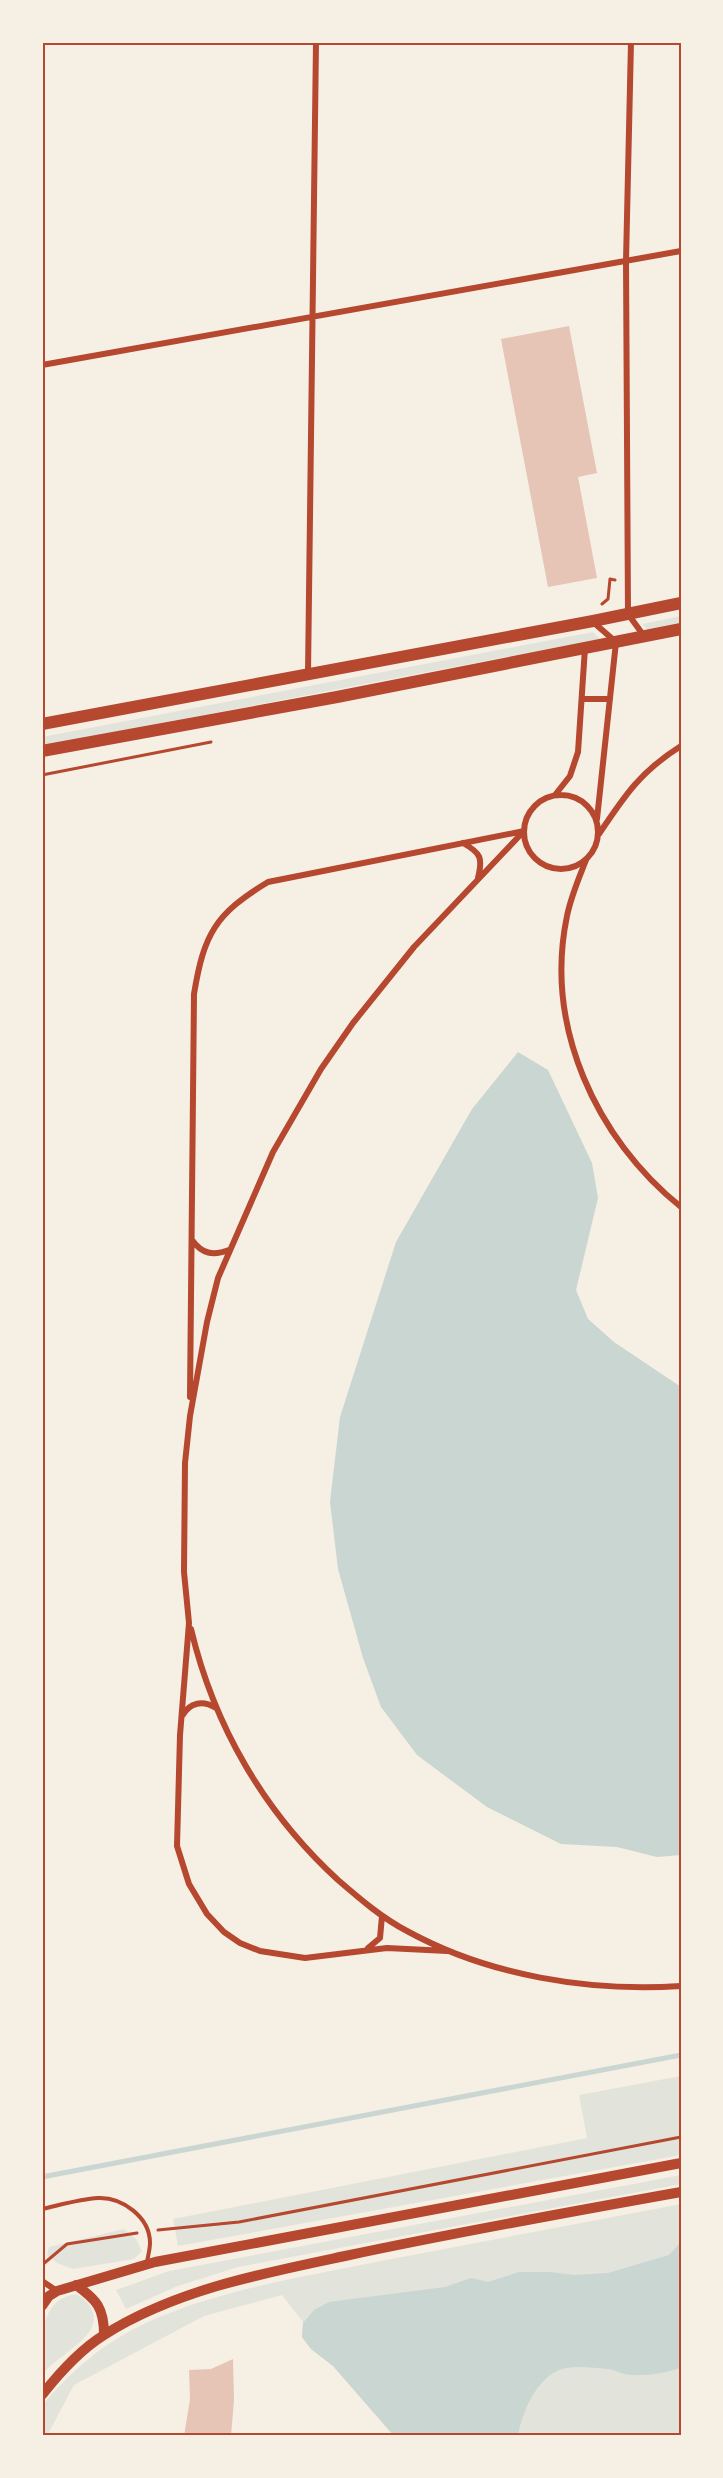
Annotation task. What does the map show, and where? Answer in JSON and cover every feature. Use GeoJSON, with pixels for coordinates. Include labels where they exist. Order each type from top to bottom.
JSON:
{"type":"FeatureCollection","features":[{"type":"Feature","properties":{"kind":"main road"},"geometry":{"type":"LineString","coordinates":[[42,724],[681,603]]}},
{"type":"Feature","properties":{"kind":"main road"},"geometry":{"type":"LineString","coordinates":[[42,751],[337,697],[681,629]]}},
{"type":"Feature","properties":{"kind":"street"},"geometry":{"type":"LineString","coordinates":[[308,674],[316,42]]}},
{"type":"Feature","properties":{"kind":"street"},"geometry":{"type":"LineString","coordinates":[[631,42],[626,261],[627,614],[645,637]]}},
{"type":"Feature","properties":{"kind":"street"},"geometry":{"type":"LineString","coordinates":[[42,365],[681,250]]}},
{"type":"Feature","properties":{"kind":"street"},"geometry":{"type":"LineString","coordinates":[[593,621],[616,642],[597,820],[599,834]]}},
{"type":"Feature","properties":{"kind":"street"},"geometry":{"type":"LineString","coordinates":[[585,648],[578,752],[570,776],[555,795],[543,800],[533,808],[526,819],[525,843],[531,854],[540,863],[563,870],[575,867],[586,860],[593,853],[599,834],[628,790],[658,760],[681,746]]}},
{"type":"Feature","properties":{"kind":"street"},"geometry":{"type":"LineString","coordinates":[[582,699],[610,699]]}},
{"type":"Feature","properties":{"kind":"street"},"geometry":{"type":"LineString","coordinates":[[555,795],[576,798],[585,803],[597,820]]}},
{"type":"Feature","properties":{"kind":"street"},"geometry":{"type":"LineString","coordinates":[[524,831],[268,882],[242,898],[226,912],[211,934],[200,957],[194,994],[190,1416],[184,1519],[184,1572],[189,1623],[200,1665],[217,1709],[260,1793],[281,1820],[329,1871],[382,1916],[447,1950],[538,1976],[622,1988],[681,1986]]}},
{"type":"Feature","properties":{"kind":"street"},"geometry":{"type":"LineString","coordinates":[[190,1416],[207,1322],[218,1278],[273,1152],[321,1069],[352,1023],[407,955],[524,831]]}},
{"type":"Feature","properties":{"kind":"street"},"geometry":{"type":"LineString","coordinates":[[462,843],[480,856],[481,865],[478,878]]}},
{"type":"Feature","properties":{"kind":"street"},"geometry":{"type":"LineString","coordinates":[[586,860],[573,892],[563,946],[564,1003],[578,1064],[599,1112],[618,1142],[648,1179],[681,1207]]}},
{"type":"Feature","properties":{"kind":"street"},"geometry":{"type":"LineString","coordinates":[[192,1239],[202,1251],[220,1254],[229,1250]]}},
{"type":"Feature","properties":{"kind":"street"},"geometry":{"type":"LineString","coordinates":[[189,1623],[181,1716],[177,1846],[189,1884],[207,1914],[224,1932],[240,1943],[260,1951],[305,1958],[365,1950],[406,1948],[447,1950]]}},
{"type":"Feature","properties":{"kind":"street"},"geometry":{"type":"LineString","coordinates":[[181,1716],[185,1710],[201,1702],[217,1709]]}},
{"type":"Feature","properties":{"kind":"street"},"geometry":{"type":"LineString","coordinates":[[365,1950],[380,1938],[382,1916]]}},
{"type":"Feature","properties":{"kind":"street"},"geometry":{"type":"LineString","coordinates":[[42,2306],[49,2296],[57,2291],[146,2264],[681,2163]]}},
{"type":"Feature","properties":{"kind":"street"},"geometry":{"type":"LineString","coordinates":[[42,2394],[69,2363],[104,2335],[180,2299],[254,2277],[424,2239],[681,2192]]}},
{"type":"Feature","properties":{"kind":"street"},"geometry":{"type":"LineString","coordinates":[[42,2281],[57,2291]]}},
{"type":"Feature","properties":{"kind":"street"},"geometry":{"type":"LineString","coordinates":[[76,2285],[94,2298],[104,2321],[104,2335]]}},
{"type":"Feature","properties":{"kind":"lane"},"geometry":{"type":"LineString","coordinates":[[42,2209],[97,2198],[110,2198],[125,2204],[139,2215],[147,2232],[150,2242],[146,2264]]}},
{"type":"Feature","properties":{"kind":"path"},"geometry":{"type":"LineString","coordinates":[[42,775],[212,742]]}},
{"type":"Feature","properties":{"kind":"path"},"geometry":{"type":"LineString","coordinates":[[42,2265],[68,2244],[147,2232],[239,2222],[681,2137]]}},
{"type":"Feature","properties":{"kind":"shaded area"},"geometry":{"type":"Polygon","coordinates":[[[681,616],[681,625],[649,631],[642,624],[681,616]]]}},
{"type":"Feature","properties":{"kind":"shaded area"},"geometry":{"type":"Polygon","coordinates":[[[593,632],[600,639],[42,746],[42,737],[593,632]]]}},
{"type":"Feature","properties":{"kind":"shaded area"},"geometry":{"type":"Polygon","coordinates":[[[518,1052],[548,1070],[592,1163],[598,1198],[576,1290],[588,1319],[614,1342],[681,1387],[681,1855],[657,1857],[617,1847],[561,1844],[487,1807],[417,1755],[381,1707],[363,1658],[338,1569],[330,1502],[340,1417],[396,1242],[472,1109],[518,1052]]]}},
{"type":"Feature","properties":{"kind":"shaded area"},"geometry":{"type":"Polygon","coordinates":[[[681,2076],[681,2155],[178,2246],[173,2219],[587,2138],[579,2095],[681,2076]]]}},
{"type":"Feature","properties":{"kind":"shaded area"},"geometry":{"type":"Polygon","coordinates":[[[681,2175],[681,2184],[238,2267],[178,2286],[126,2309],[116,2290],[169,2271],[681,2175]]]}},
{"type":"Feature","properties":{"kind":"shaded area"},"geometry":{"type":"Polygon","coordinates":[[[681,2204],[681,2436],[394,2436],[333,2366],[311,2349],[302,2337],[303,2322],[282,2295],[204,2316],[74,2385],[47,2436],[42,2436],[42,2406],[83,2364],[107,2345],[132,2330],[190,2305],[286,2280],[681,2204]]]}},
{"type":"Feature","properties":{"kind":"shaded area"},"geometry":{"type":"Polygon","coordinates":[[[124,2229],[136,2239],[142,2251],[134,2259],[73,2269],[57,2263],[47,2255],[49,2247],[124,2229]]]}},
{"type":"Feature","properties":{"kind":"shaded area"},"geometry":{"type":"Polygon","coordinates":[[[681,2242],[681,2368],[656,2374],[637,2375],[608,2369],[573,2367],[562,2369],[545,2379],[532,2396],[518,2436],[394,2436],[333,2366],[311,2349],[302,2337],[303,2323],[314,2310],[329,2302],[445,2287],[471,2278],[488,2282],[519,2272],[574,2275],[608,2273],[669,2255],[681,2242]]]}},
{"type":"Feature","properties":{"kind":"shaded area"},"geometry":{"type":"Polygon","coordinates":[[[76,2294],[91,2308],[94,2318],[91,2329],[81,2341],[42,2374],[42,2337],[48,2314],[63,2298],[76,2294]]]}},
{"type":"Feature","properties":{"kind":"building"},"geometry":{"type":"Polygon","coordinates":[[[569,326],[597,473],[578,477],[597,578],[548,587],[501,339],[569,326]]]}},
{"type":"Feature","properties":{"kind":"building"},"geometry":{"type":"Polygon","coordinates":[[[233,2359],[234,2400],[231,2436],[184,2436],[190,2399],[189,2370],[211,2369],[233,2359]]]}},
{"type":"Feature","properties":{"kind":"waterway"},"geometry":{"type":"LineString","coordinates":[[42,2177],[681,2055]]}}]}
